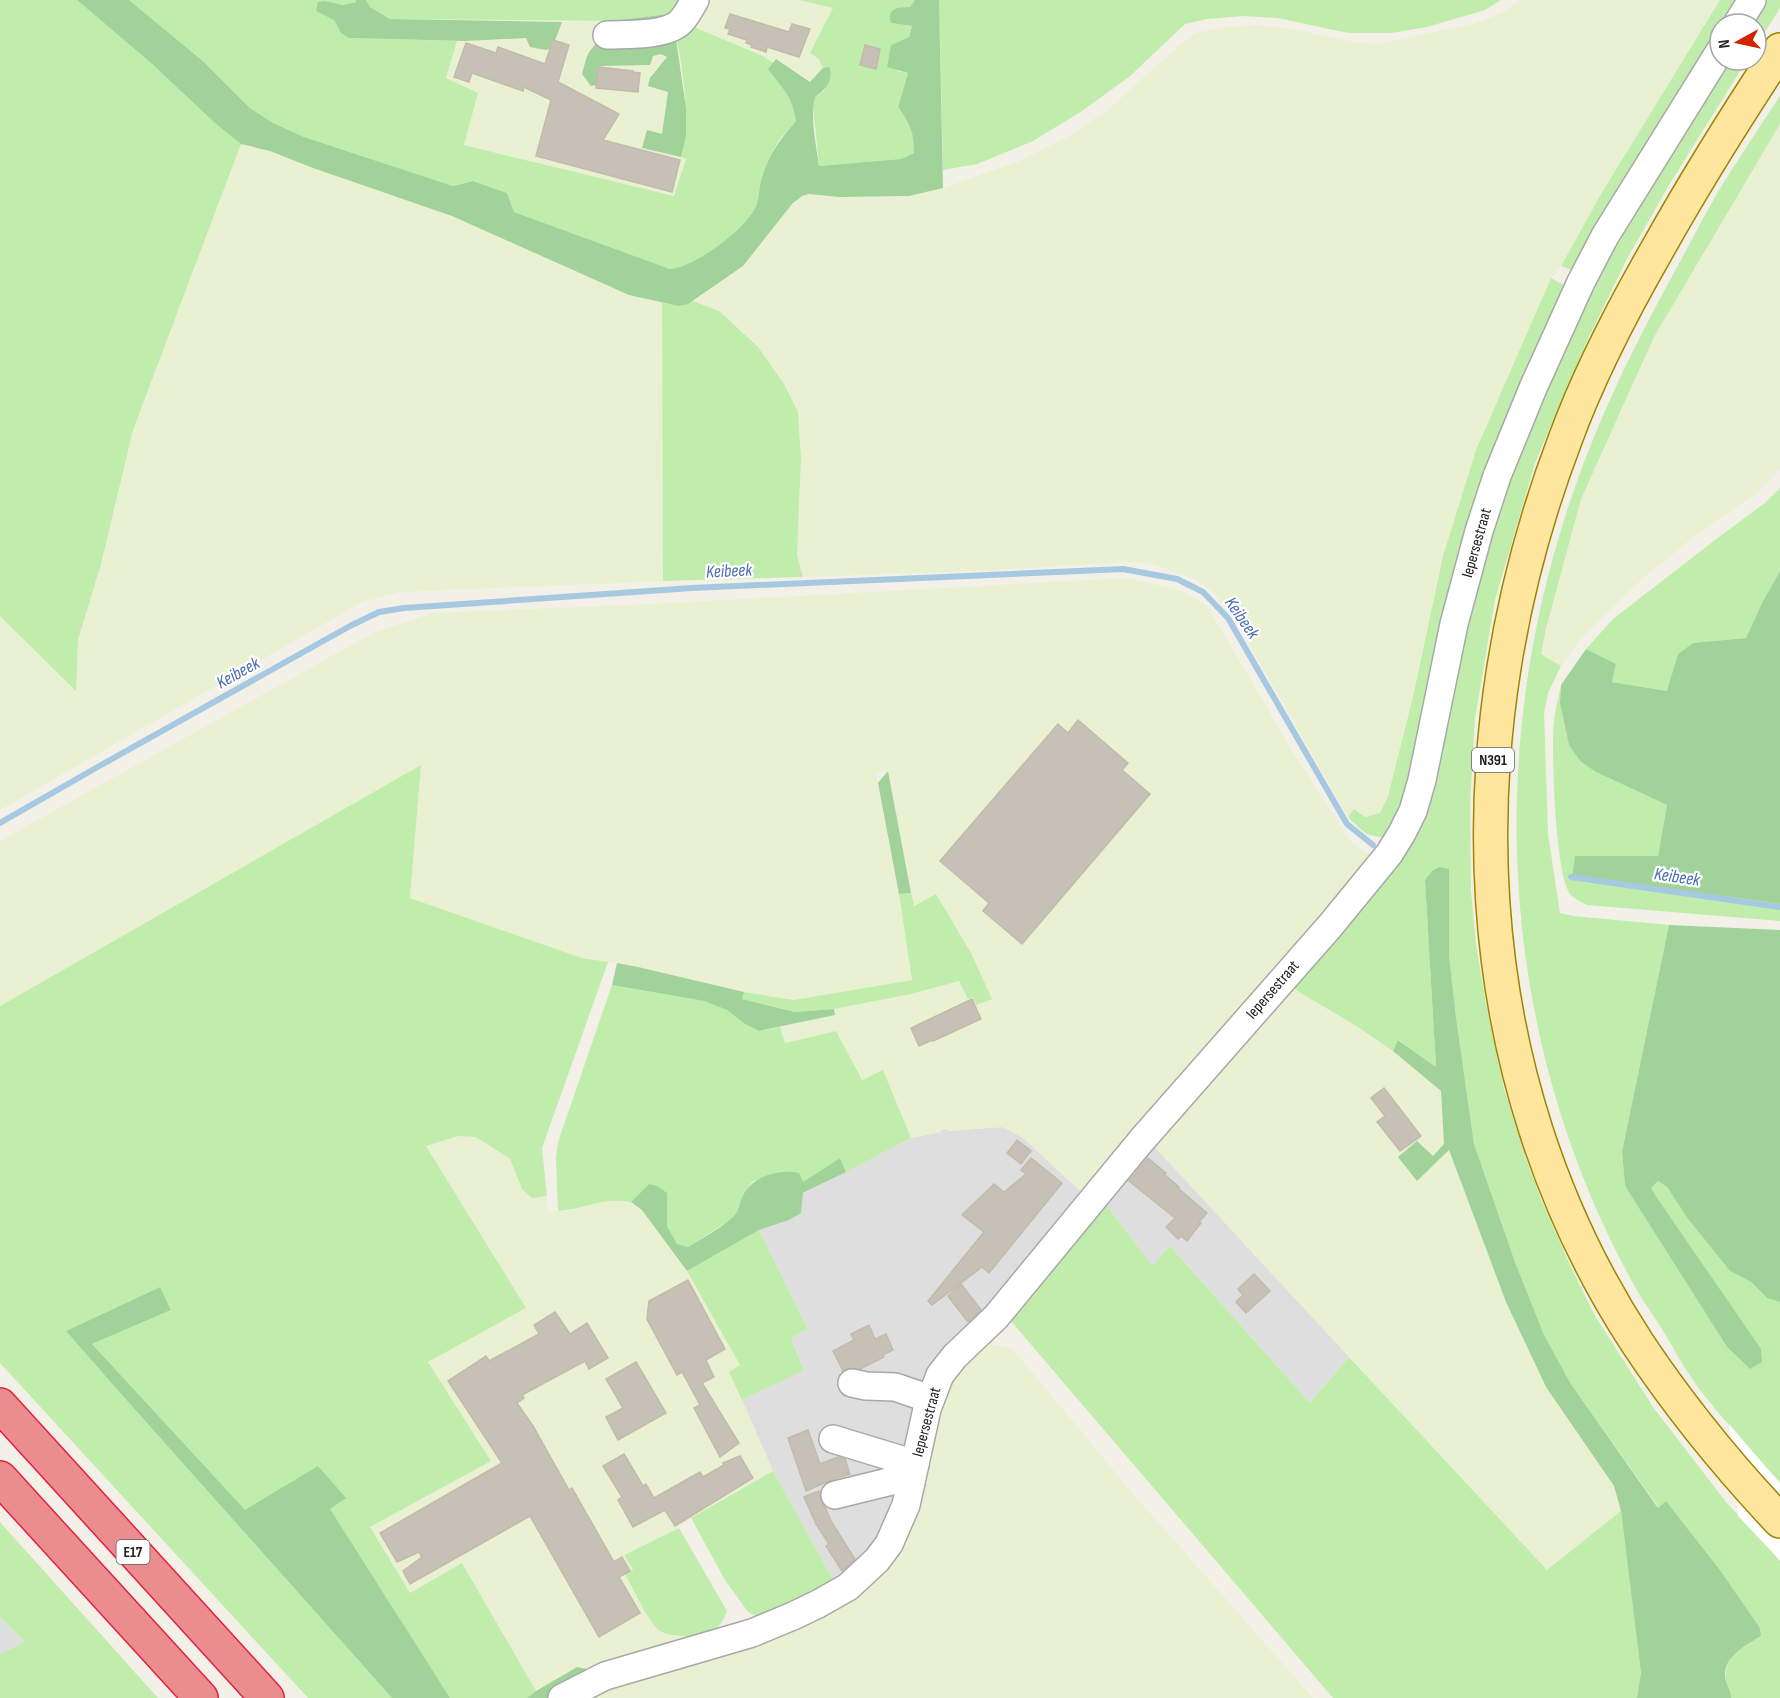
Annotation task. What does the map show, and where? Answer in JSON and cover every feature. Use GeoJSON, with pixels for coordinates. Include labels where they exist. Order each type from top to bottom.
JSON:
{"type":"FeatureCollection","features":[{"type":"Feature","properties":{"kind":"highway","name":"E17"},"geometry":{"type":"LineString","coordinates":[[0,1406],[267,1698]]}},
{"type":"Feature","properties":{"kind":"highway"},"geometry":{"type":"LineString","coordinates":[[0,1478],[201,1698]]}},
{"type":"Feature","properties":{"kind":"main road","name":"N391"},"geometry":{"type":"LineString","coordinates":[[1780,50],[1737,114],[1629,300],[1597,364],[1565,438],[1521,577],[1508,640],[1498,704],[1491,773],[1490,846],[1493,914],[1499,968],[1517,1059],[1541,1145],[1560,1194],[1581,1242],[1638,1344],[1736,1475],[1780,1521]]}},
{"type":"Feature","properties":{"kind":"street"},"geometry":{"type":"LineString","coordinates":[[607,35],[668,29],[679,23],[695,0]]}},
{"type":"Feature","properties":{"kind":"street","name":"Iepersestraat"},"geometry":{"type":"LineString","coordinates":[[562,1698],[605,1676],[752,1633],[818,1604],[848,1587],[877,1560],[889,1544],[906,1505],[930,1399],[940,1375],[955,1356],[996,1317],[1141,1141],[1372,876],[1402,833],[1413,811],[1422,780],[1455,624],[1479,531],[1497,476],[1533,388],[1581,282],[1605,236],[1708,70]]}},
{"type":"Feature","properties":{"kind":"street"},"geometry":{"type":"LineString","coordinates":[[852,1383],[895,1387],[930,1399]]}},
{"type":"Feature","properties":{"kind":"street"},"geometry":{"type":"LineString","coordinates":[[833,1440],[913,1473]]}},
{"type":"Feature","properties":{"kind":"street"},"geometry":{"type":"LineString","coordinates":[[835,1495],[900,1479],[913,1473]]}},
{"type":"Feature","properties":{"kind":"shaded area"},"geometry":{"type":"Polygon","coordinates":[[[1002,1127],[1022,1137],[1088,1198],[988,1318],[898,1507],[872,1555],[836,1585],[773,1471],[742,1400],[804,1369],[791,1338],[808,1329],[759,1230],[789,1220],[803,1194],[911,1138],[948,1129],[948,1131],[1002,1127]]]}},
{"type":"Feature","properties":{"kind":"shaded area"},"geometry":{"type":"Polygon","coordinates":[[[1151,1143],[1349,1357],[1310,1403],[1170,1246],[1152,1267],[1104,1202],[1151,1143]]]}},
{"type":"Feature","properties":{"kind":"shaded area"},"geometry":{"type":"Polygon","coordinates":[[[0,1617],[25,1642],[0,1654],[0,1617]]]}},
{"type":"Feature","properties":{"kind":"green space"},"geometry":{"type":"Polygon","coordinates":[[[0,0],[77,0],[241,144],[133,430],[101,564],[78,640],[76,691],[0,616],[0,0]]]}},
{"type":"Feature","properties":{"kind":"green space"},"geometry":{"type":"Polygon","coordinates":[[[77,0],[129,0],[204,62],[250,108],[273,123],[304,137],[453,186],[473,181],[507,193],[514,212],[670,269],[681,267],[720,245],[752,214],[757,204],[767,163],[779,142],[796,121],[790,99],[768,69],[776,59],[810,82],[823,68],[829,67],[830,81],[826,88],[815,97],[813,113],[819,166],[901,159],[914,153],[911,128],[898,107],[908,73],[887,67],[891,45],[909,37],[912,26],[891,23],[890,14],[894,9],[910,7],[915,0],[939,0],[943,188],[909,196],[839,197],[809,194],[802,196],[792,204],[743,266],[688,304],[678,306],[629,295],[452,216],[270,151],[241,144],[77,0]]]}},
{"type":"Feature","properties":{"kind":"green space"},"geometry":{"type":"Polygon","coordinates":[[[129,0],[356,0],[356,2],[343,5],[334,3],[336,23],[341,31],[350,38],[457,41],[446,78],[478,93],[464,145],[674,196],[686,159],[681,157],[684,142],[685,94],[675,32],[689,25],[763,56],[773,63],[768,69],[790,99],[796,121],[775,148],[761,181],[757,204],[752,214],[720,245],[681,267],[670,269],[514,212],[507,193],[473,181],[453,186],[304,137],[273,123],[250,108],[204,62],[129,0]]]}},
{"type":"Feature","properties":{"kind":"green space"},"geometry":{"type":"Polygon","coordinates":[[[356,0],[366,0],[370,7],[390,19],[562,22],[552,48],[546,50],[530,47],[526,38],[465,41],[349,38],[341,33],[334,20],[316,11],[318,2],[325,1],[343,5],[356,2],[356,0]]]}},
{"type":"Feature","properties":{"kind":"green space"},"geometry":{"type":"Polygon","coordinates":[[[366,0],[689,0],[677,13],[612,21],[390,19],[370,7],[366,0]]]}},
{"type":"Feature","properties":{"kind":"green space"},"geometry":{"type":"Polygon","coordinates":[[[702,0],[799,0],[833,8],[810,53],[819,59],[823,68],[811,82],[776,59],[773,63],[763,56],[689,25],[702,0]]]}},
{"type":"Feature","properties":{"kind":"green space"},"geometry":{"type":"Polygon","coordinates":[[[799,0],[915,0],[910,8],[902,7],[891,23],[912,26],[909,37],[891,45],[897,71],[908,73],[898,107],[910,128],[914,153],[901,159],[819,166],[813,106],[815,97],[824,91],[829,67],[823,68],[819,59],[810,53],[833,8],[799,0]]]}},
{"type":"Feature","properties":{"kind":"green space"},"geometry":{"type":"Polygon","coordinates":[[[939,0],[1501,0],[1485,10],[1427,27],[1391,33],[1348,33],[1278,18],[1244,16],[1207,19],[1185,24],[1129,77],[1082,111],[1033,141],[977,164],[943,170],[939,0]]]}},
{"type":"Feature","properties":{"kind":"green space"},"geometry":{"type":"Polygon","coordinates":[[[1520,0],[1720,0],[1713,12],[1708,12],[1708,20],[1601,194],[1561,266],[1551,278],[1476,450],[1443,556],[1413,697],[1388,796],[1380,813],[1365,817],[1354,809],[1348,817],[1236,621],[1212,591],[1195,579],[1153,564],[1128,562],[994,570],[803,577],[797,557],[801,458],[798,412],[720,311],[693,301],[743,266],[792,204],[802,196],[809,194],[839,197],[909,196],[943,188],[1017,162],[1069,136],[1109,109],[1183,42],[1194,34],[1205,31],[1257,25],[1377,44],[1473,24],[1503,13],[1520,0]]]}},
{"type":"Feature","properties":{"kind":"green space"},"geometry":{"type":"Polygon","coordinates":[[[1720,0],[1744,0],[1736,12],[1713,12],[1720,0]]]}},
{"type":"Feature","properties":{"kind":"green space"},"geometry":{"type":"Polygon","coordinates":[[[1759,0],[1780,0],[1780,8],[1768,27],[1768,12],[1751,12],[1759,0]]]}},
{"type":"Feature","properties":{"kind":"green space"},"geometry":{"type":"Polygon","coordinates":[[[677,13],[675,32],[686,108],[686,136],[681,157],[642,148],[647,130],[662,134],[668,92],[648,86],[650,78],[667,57],[661,54],[653,56],[650,65],[601,66],[596,85],[591,86],[582,74],[588,54],[608,30],[612,21],[677,13]]]}},
{"type":"Feature","properties":{"kind":"green space"},"geometry":{"type":"Polygon","coordinates":[[[1708,20],[1708,55],[1612,202],[1574,271],[1561,266],[1601,194],[1708,20]]]}},
{"type":"Feature","properties":{"kind":"green space"},"geometry":{"type":"Polygon","coordinates":[[[612,21],[609,30],[587,56],[596,85],[601,65],[649,65],[653,56],[661,54],[667,57],[661,65],[661,91],[668,92],[662,134],[681,157],[686,159],[675,196],[464,145],[478,94],[446,78],[457,41],[526,38],[552,48],[562,22],[612,21]]]}},
{"type":"Feature","properties":{"kind":"green space"},"geometry":{"type":"Polygon","coordinates":[[[1713,72],[1740,72],[1669,185],[1627,259],[1588,339],[1535,463],[1495,600],[1475,719],[1470,804],[1471,891],[1476,944],[1486,1004],[1504,1089],[1541,1199],[1569,1263],[1594,1314],[1653,1407],[1726,1502],[1780,1561],[1780,1698],[1731,1698],[1726,1679],[1728,1664],[1736,1653],[1761,1636],[1760,1628],[1720,1570],[1666,1501],[1659,1508],[1571,1384],[1544,1335],[1515,1262],[1474,1144],[1449,955],[1449,869],[1425,880],[1436,1067],[1399,1040],[1393,1051],[1294,987],[1408,846],[1491,514],[1583,298],[1713,72]]]}},
{"type":"Feature","properties":{"kind":"green space"},"geometry":{"type":"Polygon","coordinates":[[[1780,96],[1780,124],[1654,337],[1581,499],[1541,654],[1561,666],[1548,693],[1544,713],[1548,834],[1560,913],[1669,925],[1622,1150],[1625,1186],[1727,1347],[1750,1369],[1651,1188],[1658,1181],[1667,1187],[1688,1219],[1730,1271],[1751,1282],[1767,1298],[1780,1302],[1780,1482],[1719,1414],[1689,1375],[1632,1281],[1585,1182],[1552,1086],[1530,989],[1519,890],[1517,790],[1526,690],[1545,590],[1584,462],[1622,373],[1666,287],[1718,192],[1780,96]]]}},
{"type":"Feature","properties":{"kind":"green space"},"geometry":{"type":"Polygon","coordinates":[[[1780,124],[1780,468],[1755,494],[1692,538],[1643,578],[1581,638],[1561,666],[1541,654],[1581,499],[1654,337],[1780,124]]]}},
{"type":"Feature","properties":{"kind":"green space"},"geometry":{"type":"Polygon","coordinates":[[[241,144],[270,151],[452,216],[629,295],[662,303],[663,581],[399,592],[362,602],[0,810],[0,616],[76,690],[78,640],[101,564],[133,430],[241,144]]]}},
{"type":"Feature","properties":{"kind":"green space"},"geometry":{"type":"Polygon","coordinates":[[[1551,278],[1569,288],[1418,768],[1389,836],[1376,837],[1362,830],[1348,817],[1354,809],[1365,817],[1380,813],[1388,796],[1413,697],[1443,556],[1476,450],[1551,278]]]}},
{"type":"Feature","properties":{"kind":"green space"},"geometry":{"type":"Polygon","coordinates":[[[693,301],[719,311],[758,347],[784,384],[798,412],[801,458],[797,556],[803,577],[663,581],[662,303],[678,306],[693,301]]]}},
{"type":"Feature","properties":{"kind":"green space"},"geometry":{"type":"Polygon","coordinates":[[[1780,488],[1780,571],[1746,638],[1693,643],[1678,654],[1668,691],[1612,682],[1616,664],[1586,649],[1613,619],[1765,503],[1780,488]]]}},
{"type":"Feature","properties":{"kind":"green space"},"geometry":{"type":"Polygon","coordinates":[[[1780,571],[1780,904],[1572,880],[1575,856],[1658,856],[1667,805],[1596,772],[1581,762],[1569,745],[1560,703],[1561,685],[1586,649],[1616,664],[1612,682],[1667,691],[1678,654],[1693,643],[1746,638],[1780,571]]]}},
{"type":"Feature","properties":{"kind":"green space"},"geometry":{"type":"Polygon","coordinates":[[[1127,578],[1182,591],[1209,609],[1292,751],[1350,841],[1371,856],[1088,1198],[1022,1137],[1002,1127],[948,1131],[947,1129],[911,1138],[883,1070],[862,1080],[785,1043],[780,1027],[834,1015],[834,1009],[911,994],[959,981],[968,999],[973,997],[936,894],[913,906],[888,771],[876,773],[899,894],[912,980],[794,1000],[744,992],[638,967],[582,958],[410,898],[421,765],[0,1006],[0,841],[375,632],[434,613],[652,604],[1127,578]]]}},
{"type":"Feature","properties":{"kind":"green space"},"geometry":{"type":"Polygon","coordinates":[[[1561,685],[1560,703],[1569,744],[1581,762],[1596,772],[1667,805],[1658,856],[1575,856],[1732,897],[1780,904],[1780,921],[1587,905],[1571,895],[1561,864],[1555,812],[1554,721],[1561,685]]]}},
{"type":"Feature","properties":{"kind":"green space"},"geometry":{"type":"Polygon","coordinates":[[[421,765],[410,898],[582,958],[608,962],[542,1148],[547,1196],[532,1198],[522,1189],[510,1159],[476,1137],[458,1136],[426,1146],[526,1308],[428,1362],[491,1461],[370,1527],[410,1593],[462,1563],[536,1691],[527,1698],[450,1698],[329,1509],[319,1466],[245,1511],[92,1344],[171,1310],[160,1287],[66,1331],[392,1698],[308,1698],[0,1363],[0,1006],[421,765]]]}},
{"type":"Feature","properties":{"kind":"green space"},"geometry":{"type":"Polygon","coordinates":[[[888,771],[911,893],[899,894],[878,783],[888,771]]]}},
{"type":"Feature","properties":{"kind":"green space"},"geometry":{"type":"Polygon","coordinates":[[[1440,867],[1449,869],[1449,955],[1474,1144],[1515,1262],[1544,1335],[1571,1384],[1658,1508],[1666,1501],[1720,1570],[1760,1628],[1761,1636],[1734,1655],[1726,1668],[1725,1675],[1731,1698],[1637,1698],[1641,1673],[1621,1511],[1614,1486],[1546,1387],[1506,1302],[1449,1150],[1417,1181],[1398,1157],[1417,1141],[1433,1156],[1444,1144],[1441,1091],[1393,1051],[1398,1040],[1436,1067],[1425,880],[1433,870],[1440,867]]]}},
{"type":"Feature","properties":{"kind":"green space"},"geometry":{"type":"Polygon","coordinates":[[[911,893],[914,906],[936,894],[971,953],[992,999],[976,1005],[973,997],[968,999],[959,981],[911,994],[834,1009],[795,1012],[741,999],[744,992],[794,1000],[912,980],[899,894],[911,893]]]}},
{"type":"Feature","properties":{"kind":"green space"},"geometry":{"type":"Polygon","coordinates":[[[1669,925],[1780,930],[1780,1302],[1767,1298],[1751,1282],[1730,1271],[1688,1219],[1667,1187],[1658,1181],[1651,1188],[1761,1349],[1762,1362],[1750,1369],[1727,1347],[1625,1186],[1622,1151],[1669,925]]]}},
{"type":"Feature","properties":{"kind":"green space"},"geometry":{"type":"Polygon","coordinates":[[[617,963],[744,992],[742,999],[795,1012],[834,1009],[835,1015],[759,1031],[745,1024],[727,1010],[704,1001],[612,985],[617,963]]]}},
{"type":"Feature","properties":{"kind":"green space"},"geometry":{"type":"Polygon","coordinates":[[[1295,978],[1355,1025],[1393,1051],[1441,1091],[1444,1144],[1433,1156],[1417,1181],[1449,1150],[1506,1302],[1546,1387],[1614,1486],[1621,1511],[1548,1571],[1151,1143],[1295,978]]]}},
{"type":"Feature","properties":{"kind":"green space"},"geometry":{"type":"Polygon","coordinates":[[[612,985],[704,1001],[727,1010],[745,1024],[759,1031],[780,1027],[785,1043],[836,1031],[862,1080],[883,1070],[911,1138],[846,1172],[840,1158],[802,1183],[771,1175],[752,1182],[743,1194],[735,1217],[688,1247],[677,1245],[667,1226],[667,1193],[649,1184],[631,1202],[603,1202],[558,1211],[556,1158],[558,1142],[612,985]]]}},
{"type":"Feature","properties":{"kind":"green space"},"geometry":{"type":"Polygon","coordinates":[[[458,1136],[476,1137],[510,1159],[522,1189],[532,1197],[547,1196],[547,1212],[573,1210],[600,1202],[617,1200],[631,1202],[642,1209],[687,1271],[740,1365],[730,1372],[773,1471],[691,1518],[679,1528],[624,1555],[633,1570],[626,1574],[662,1632],[696,1637],[592,1670],[577,1667],[536,1691],[462,1563],[410,1593],[370,1527],[491,1461],[428,1362],[525,1307],[426,1146],[458,1136]]]}},
{"type":"Feature","properties":{"kind":"green space"},"geometry":{"type":"Polygon","coordinates":[[[840,1158],[846,1172],[803,1193],[801,1213],[789,1220],[759,1230],[687,1271],[642,1210],[631,1202],[649,1184],[667,1193],[667,1226],[677,1244],[688,1247],[734,1216],[746,1190],[759,1179],[775,1173],[791,1172],[799,1173],[803,1182],[840,1158]]]}},
{"type":"Feature","properties":{"kind":"green space"},"geometry":{"type":"Polygon","coordinates":[[[1104,1202],[1152,1266],[1170,1246],[1310,1403],[1349,1357],[1547,1570],[1621,1511],[1641,1673],[1637,1698],[1333,1698],[1005,1314],[1104,1202]]]}},
{"type":"Feature","properties":{"kind":"green space"},"geometry":{"type":"Polygon","coordinates":[[[759,1230],[808,1329],[791,1338],[804,1370],[742,1400],[729,1372],[740,1365],[687,1271],[759,1230]]]}},
{"type":"Feature","properties":{"kind":"green space"},"geometry":{"type":"Polygon","coordinates":[[[160,1287],[171,1310],[92,1344],[245,1510],[318,1466],[346,1498],[330,1509],[450,1698],[392,1698],[66,1331],[160,1287]]]}},
{"type":"Feature","properties":{"kind":"green space"},"geometry":{"type":"Polygon","coordinates":[[[982,1343],[1012,1348],[1128,1488],[1313,1698],[578,1698],[867,1585],[943,1397],[966,1357],[982,1343]]]}},
{"type":"Feature","properties":{"kind":"green space"},"geometry":{"type":"Polygon","coordinates":[[[773,1471],[836,1585],[757,1617],[748,1612],[725,1580],[691,1518],[773,1471]]]}},
{"type":"Feature","properties":{"kind":"green space"},"geometry":{"type":"Polygon","coordinates":[[[0,1522],[158,1698],[0,1698],[0,1654],[25,1642],[0,1617],[0,1522]]]}},
{"type":"Feature","properties":{"kind":"green space"},"geometry":{"type":"Polygon","coordinates":[[[679,1528],[727,1611],[720,1624],[704,1635],[683,1636],[660,1631],[646,1613],[625,1574],[633,1570],[624,1555],[679,1528]]]}},
{"type":"Feature","properties":{"kind":"green space"},"geometry":{"type":"Polygon","coordinates":[[[577,1667],[592,1670],[551,1698],[527,1698],[536,1691],[577,1667]]]}},
{"type":"Feature","properties":{"kind":"pier"},"geometry":{"type":"Polygon","coordinates":[[[1729,1424],[1780,1484],[1780,1560],[1738,1516],[1736,1475],[1729,1424]]]}},
{"type":"Feature","properties":{"kind":"building"},"geometry":{"type":"Polygon","coordinates":[[[730,14],[789,32],[792,24],[810,29],[799,57],[767,47],[766,52],[751,47],[752,45],[746,43],[747,40],[728,34],[730,29],[725,28],[730,14]]]}},
{"type":"Feature","properties":{"kind":"building"},"geometry":{"type":"Polygon","coordinates":[[[553,40],[569,45],[558,82],[619,114],[603,140],[680,160],[672,192],[536,156],[551,100],[524,87],[523,91],[472,73],[469,82],[454,77],[466,43],[496,53],[498,47],[545,64],[553,40]]]}},
{"type":"Feature","properties":{"kind":"building"},"geometry":{"type":"Polygon","coordinates":[[[865,45],[880,49],[876,69],[860,65],[865,45]]]}},
{"type":"Feature","properties":{"kind":"building"},"geometry":{"type":"Polygon","coordinates":[[[598,67],[640,73],[638,92],[596,88],[598,67]]]}},
{"type":"Feature","properties":{"kind":"building"},"geometry":{"type":"Polygon","coordinates":[[[1078,720],[1128,763],[1122,770],[1150,794],[1022,944],[983,911],[989,903],[940,861],[1058,724],[1068,733],[1078,720]]]}},
{"type":"Feature","properties":{"kind":"building"},"geometry":{"type":"Polygon","coordinates":[[[972,999],[981,1019],[919,1046],[911,1028],[972,999]]]}},
{"type":"Feature","properties":{"kind":"building"},"geometry":{"type":"Polygon","coordinates":[[[1384,1088],[1421,1136],[1400,1151],[1377,1122],[1385,1116],[1371,1098],[1384,1088]]]}},
{"type":"Feature","properties":{"kind":"building"},"geometry":{"type":"Polygon","coordinates":[[[1017,1140],[1031,1151],[1021,1164],[1007,1153],[1017,1140]]]}},
{"type":"Feature","properties":{"kind":"building"},"geometry":{"type":"Polygon","coordinates":[[[1031,1158],[1062,1183],[989,1273],[982,1267],[932,1305],[928,1301],[984,1232],[962,1215],[994,1184],[1004,1192],[1026,1174],[1021,1170],[1031,1158]]]}},
{"type":"Feature","properties":{"kind":"building"},"geometry":{"type":"Polygon","coordinates":[[[1148,1158],[1207,1213],[1187,1241],[1181,1236],[1178,1239],[1166,1227],[1175,1218],[1129,1181],[1148,1158]]]}},
{"type":"Feature","properties":{"kind":"building"},"geometry":{"type":"Polygon","coordinates":[[[1254,1274],[1270,1291],[1246,1313],[1236,1302],[1243,1295],[1238,1289],[1254,1274]]]}},
{"type":"Feature","properties":{"kind":"building"},"geometry":{"type":"Polygon","coordinates":[[[688,1280],[725,1349],[706,1360],[714,1377],[702,1383],[739,1443],[720,1457],[694,1408],[700,1405],[682,1372],[677,1375],[647,1319],[649,1301],[688,1280]]]}},
{"type":"Feature","properties":{"kind":"building"},"geometry":{"type":"Polygon","coordinates":[[[961,1284],[981,1310],[968,1322],[948,1296],[961,1284]]]}},
{"type":"Feature","properties":{"kind":"building"},"geometry":{"type":"Polygon","coordinates":[[[555,1312],[570,1334],[587,1323],[608,1358],[589,1369],[585,1361],[522,1395],[524,1398],[517,1403],[533,1426],[569,1490],[572,1488],[614,1562],[622,1557],[630,1571],[619,1577],[640,1613],[599,1637],[530,1516],[410,1584],[403,1571],[422,1557],[419,1552],[397,1562],[380,1533],[502,1463],[448,1381],[486,1356],[489,1361],[539,1334],[534,1325],[555,1312]]]}},
{"type":"Feature","properties":{"kind":"building"},"geometry":{"type":"Polygon","coordinates":[[[869,1325],[875,1339],[886,1334],[893,1350],[860,1369],[848,1368],[843,1371],[833,1351],[854,1340],[851,1334],[869,1325]]]}},
{"type":"Feature","properties":{"kind":"building"},"geometry":{"type":"Polygon","coordinates":[[[636,1362],[666,1413],[618,1440],[606,1417],[623,1408],[606,1379],[636,1362]]]}},
{"type":"Feature","properties":{"kind":"building"},"geometry":{"type":"Polygon","coordinates":[[[808,1430],[820,1464],[838,1457],[845,1459],[850,1474],[806,1491],[788,1438],[808,1430]]]}},
{"type":"Feature","properties":{"kind":"building"},"geometry":{"type":"Polygon","coordinates":[[[624,1454],[643,1486],[646,1484],[654,1498],[700,1472],[703,1477],[724,1465],[723,1463],[740,1456],[753,1478],[675,1526],[665,1510],[633,1527],[618,1500],[622,1497],[603,1466],[624,1454]]]}},
{"type":"Feature","properties":{"kind":"building"},"geometry":{"type":"Polygon","coordinates":[[[819,1491],[820,1499],[831,1521],[855,1559],[842,1571],[826,1546],[829,1544],[816,1524],[804,1497],[819,1491]]]}},
{"type":"Feature","properties":{"kind":"waterway","name":"Keibeek"},"geometry":{"type":"LineString","coordinates":[[0,823],[350,626],[379,612],[404,608],[692,588],[1123,569],[1177,579],[1203,592],[1228,618],[1347,824],[1373,845]]}},
{"type":"Feature","properties":{"kind":"waterway","name":"Keibeek"},"geometry":{"type":"LineString","coordinates":[[1571,877],[1780,907]]}}]}
